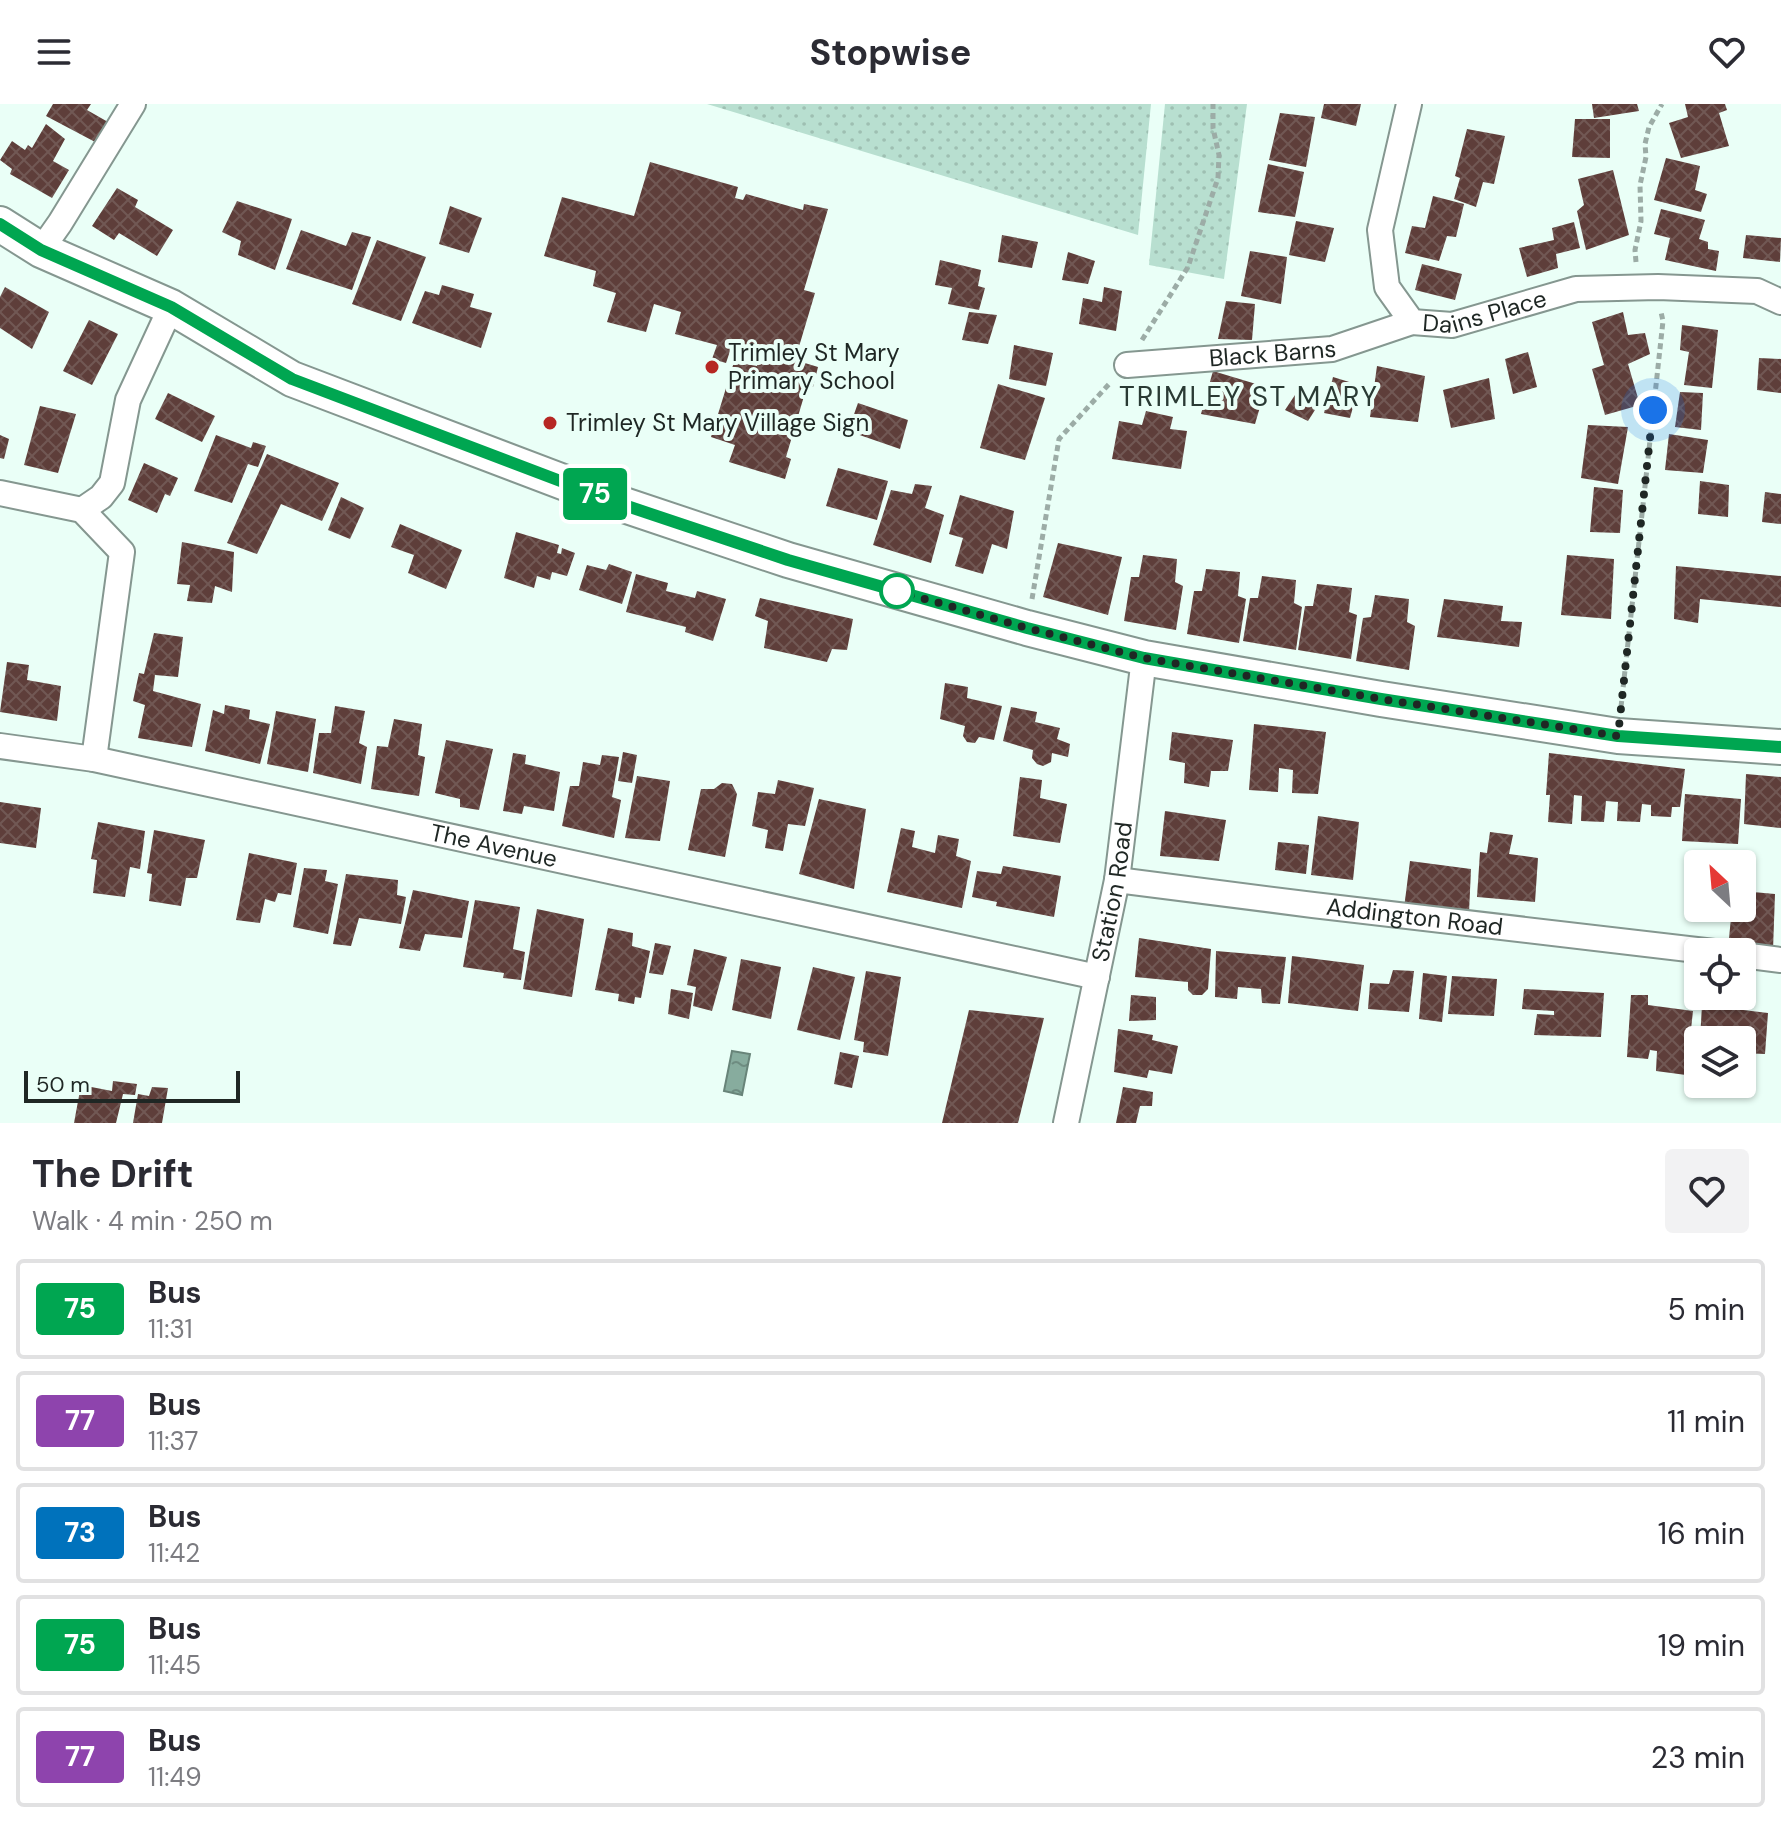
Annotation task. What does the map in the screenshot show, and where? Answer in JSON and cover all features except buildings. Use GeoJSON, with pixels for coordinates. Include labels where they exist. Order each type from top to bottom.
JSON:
{"type":"FeatureCollection","features":[{"type":"Feature","properties":{"kind":"street"},"geometry":{"type":"LineString","coordinates":[[41,250],[133,104]]}},
{"type":"Feature","properties":{"kind":"street","name":"Dains Place"},"geometry":{"type":"LineString","coordinates":[[1409,104],[1380,230],[1387,287],[1412,322],[1452,325],[1576,289],[1658,287],[1757,291],[1781,302]]}},
{"type":"Feature","properties":{"kind":"street"},"geometry":{"type":"LineString","coordinates":[[0,224],[41,250],[171,307],[292,379],[621,504],[788,560],[1144,658],[1618,736],[1781,747]]}},
{"type":"Feature","properties":{"kind":"street"},"geometry":{"type":"LineString","coordinates":[[82,510],[101,497],[112,483],[128,400],[171,307]]}},
{"type":"Feature","properties":{"kind":"street","name":"Black Barns"},"geometry":{"type":"LineString","coordinates":[[1127,365],[1332,349],[1412,322]]}},
{"type":"Feature","properties":{"kind":"street"},"geometry":{"type":"LineString","coordinates":[[0,493],[82,510],[122,552],[94,759]]}},
{"type":"Feature","properties":{"kind":"street","name":"Station Road"},"geometry":{"type":"LineString","coordinates":[[1066,1123],[1117,880],[1144,658]]}},
{"type":"Feature","properties":{"kind":"street","name":"The Avenue"},"geometry":{"type":"LineString","coordinates":[[0,746],[94,759],[1097,977]]}},
{"type":"Feature","properties":{"kind":"street","name":"Addington Road"},"geometry":{"type":"LineString","coordinates":[[1117,880],[1684,948]]}},
{"type":"Feature","properties":{"kind":"street"},"geometry":{"type":"LineString","coordinates":[[1756,957],[1781,960]]}},
{"type":"Feature","properties":{"kind":"path"},"geometry":{"type":"LineString","coordinates":[[1027,628],[1059,439],[1127,365],[1188,267],[1218,178],[1219,155],[1213,128],[1213,104]]}},
{"type":"Feature","properties":{"kind":"path"},"geometry":{"type":"LineString","coordinates":[[1618,736],[1663,321],[1658,287],[1637,262],[1635,250],[1641,221],[1640,185],[1646,157],[1645,144],[1649,127],[1662,104]]}},
{"type":"Feature","properties":{"kind":"shaded area"},"geometry":{"type":"Polygon","coordinates":[[[707,104],[1151,104],[1138,235],[707,104]]]}},
{"type":"Feature","properties":{"kind":"shaded area"},"geometry":{"type":"Polygon","coordinates":[[[1165,104],[1247,104],[1224,279],[1149,265],[1165,104]]]}},
{"type":"Feature","properties":{"kind":"water"},"geometry":{"type":"Polygon","coordinates":[[[732,1051],[750,1054],[742,1095],[724,1091],[732,1051]]]}},
{"type":"Feature","properties":{"kind":"bus line","name":"75"},"geometry":{"type":"LineString","coordinates":[[0,224],[41,250],[171,307],[292,379],[621,504],[788,560],[1144,658],[1618,736],[1781,747]]}},
{"type":"Feature","properties":{"kind":"place","name":"Trimley St Mary Primary School"},"geometry":{"type":"Point","coordinates":[712,367]}},
{"type":"Feature","properties":{"kind":"place","name":"Trimley St Mary Village Sign"},"geometry":{"type":"Point","coordinates":[550,423]}},
{"type":"Feature","properties":{"kind":"district","name":"TRIMLEY ST MARY"},"geometry":{"type":"Point","coordinates":[1249,396]}},
{"type":"Feature","properties":{"kind":"route"},"geometry":{"type":"LineString","coordinates":[[897,591],[1144,658],[1618,736],[1653,410]]}}]}
